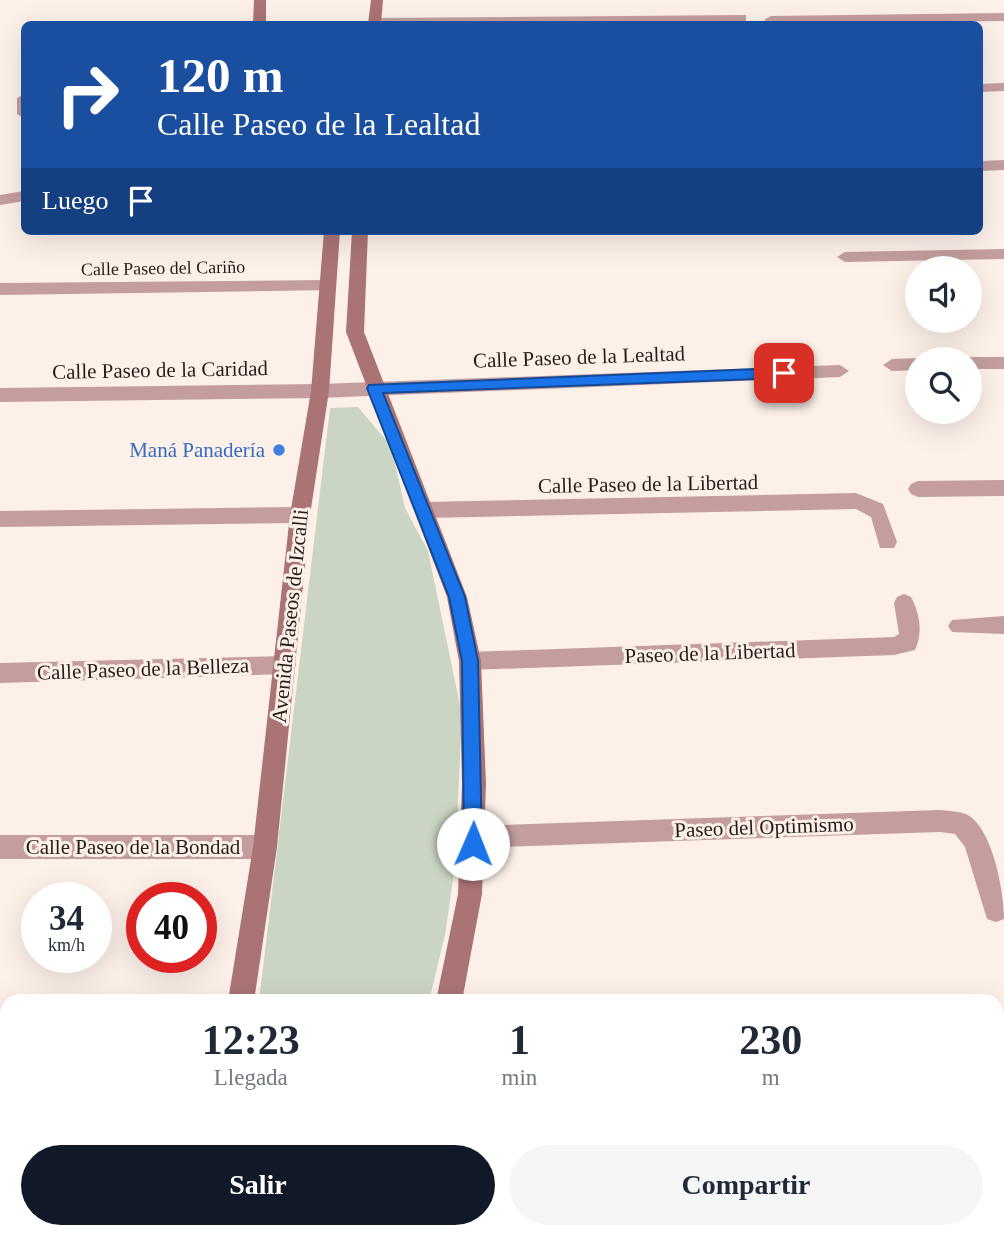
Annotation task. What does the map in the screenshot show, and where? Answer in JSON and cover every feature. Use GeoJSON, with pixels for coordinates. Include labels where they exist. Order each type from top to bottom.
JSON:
{"type":"FeatureCollection","features":[{"type":"Feature","properties":{"kind":"street"},"geometry":{"type":"LineString","coordinates":[[260,0],[260,21]]}},
{"type":"Feature","properties":{"kind":"street"},"geometry":{"type":"LineString","coordinates":[[375,21],[377,0]]}},
{"type":"Feature","properties":{"kind":"street"},"geometry":{"type":"LineString","coordinates":[[600,0],[603,20]]}},
{"type":"Feature","properties":{"kind":"street"},"geometry":{"type":"LineString","coordinates":[[771,20],[813,13],[924,12],[1004,17]]}},
{"type":"Feature","properties":{"kind":"street"},"geometry":{"type":"LineString","coordinates":[[527,21],[741,18]]}},
{"type":"Feature","properties":{"kind":"street"},"geometry":{"type":"LineString","coordinates":[[983,88],[1004,87]]}},
{"type":"Feature","properties":{"kind":"street"},"geometry":{"type":"LineString","coordinates":[[983,166],[1004,165]]}},
{"type":"Feature","properties":{"kind":"street"},"geometry":{"type":"LineString","coordinates":[[0,200],[21,196]]}},
{"type":"Feature","properties":{"kind":"street","name":"Avenida Paseos de Izcalli"},"geometry":{"type":"LineString","coordinates":[[242,994],[265,846],[300,515],[320,391],[332,235]]}},
{"type":"Feature","properties":{"kind":"street"},"geometry":{"type":"LineString","coordinates":[[360,235],[355,332],[374,388],[425,510],[457,597],[470,661],[473,844],[470,894],[450,994]]}},
{"type":"Feature","properties":{"kind":"street"},"geometry":{"type":"LineString","coordinates":[[845,257],[1004,254]]}},
{"type":"Feature","properties":{"kind":"street","name":"Calle Paseo del Cariño"},"geometry":{"type":"LineString","coordinates":[[0,289],[327,286]]}},
{"type":"Feature","properties":{"kind":"street"},"geometry":{"type":"LineString","coordinates":[[982,363],[1004,363]]}},
{"type":"Feature","properties":{"kind":"street"},"geometry":{"type":"LineString","coordinates":[[892,365],[905,364]]}},
{"type":"Feature","properties":{"kind":"street","name":"Calle Paseo de la Lealtad"},"geometry":{"type":"LineString","coordinates":[[320,391],[840,371]]}},
{"type":"Feature","properties":{"kind":"street","name":"Calle Paseo de la Caridad"},"geometry":{"type":"LineString","coordinates":[[0,395],[320,391]]}},
{"type":"Feature","properties":{"kind":"street"},"geometry":{"type":"LineString","coordinates":[[918,489],[1004,488]]}},
{"type":"Feature","properties":{"kind":"street","name":"Calle Paseo de la Libertad"},"geometry":{"type":"LineString","coordinates":[[425,510],[856,501],[873,504],[878,510],[887,542]]}},
{"type":"Feature","properties":{"kind":"street"},"geometry":{"type":"LineString","coordinates":[[0,519],[300,515]]}},
{"type":"Feature","properties":{"kind":"street","name":"Paseo de la Libertad"},"geometry":{"type":"LineString","coordinates":[[470,661],[894,646],[908,644],[910,634],[904,603]]}},
{"type":"Feature","properties":{"kind":"street"},"geometry":{"type":"LineString","coordinates":[[959,626],[1004,625]]}},
{"type":"Feature","properties":{"kind":"street","name":"Calle Paseo de la Belleza"},"geometry":{"type":"LineString","coordinates":[[0,673],[285,665]]}},
{"type":"Feature","properties":{"kind":"street","name":"Paseo del Optimismo"},"geometry":{"type":"LineString","coordinates":[[473,844],[503,836],[940,821],[961,824],[975,841],[996,910]]}},
{"type":"Feature","properties":{"kind":"street","name":"Calle Paseo de la Bondad"},"geometry":{"type":"LineString","coordinates":[[0,847],[265,846]]}},
{"type":"Feature","properties":{"kind":"green space"},"geometry":{"type":"Polygon","coordinates":[[[358,407],[391,446],[405,508],[428,551],[462,715],[455,866],[445,935],[431,994],[260,994],[330,408],[358,407]]]}},
{"type":"Feature","properties":{"kind":"place","name":"Maná Panadería"},"geometry":{"type":"Point","coordinates":[279,450]}},
{"type":"Feature","properties":{"kind":"route"},"geometry":{"type":"LineString","coordinates":[[473,844],[470,661],[457,597],[425,510],[374,388],[784,373]]}}]}
